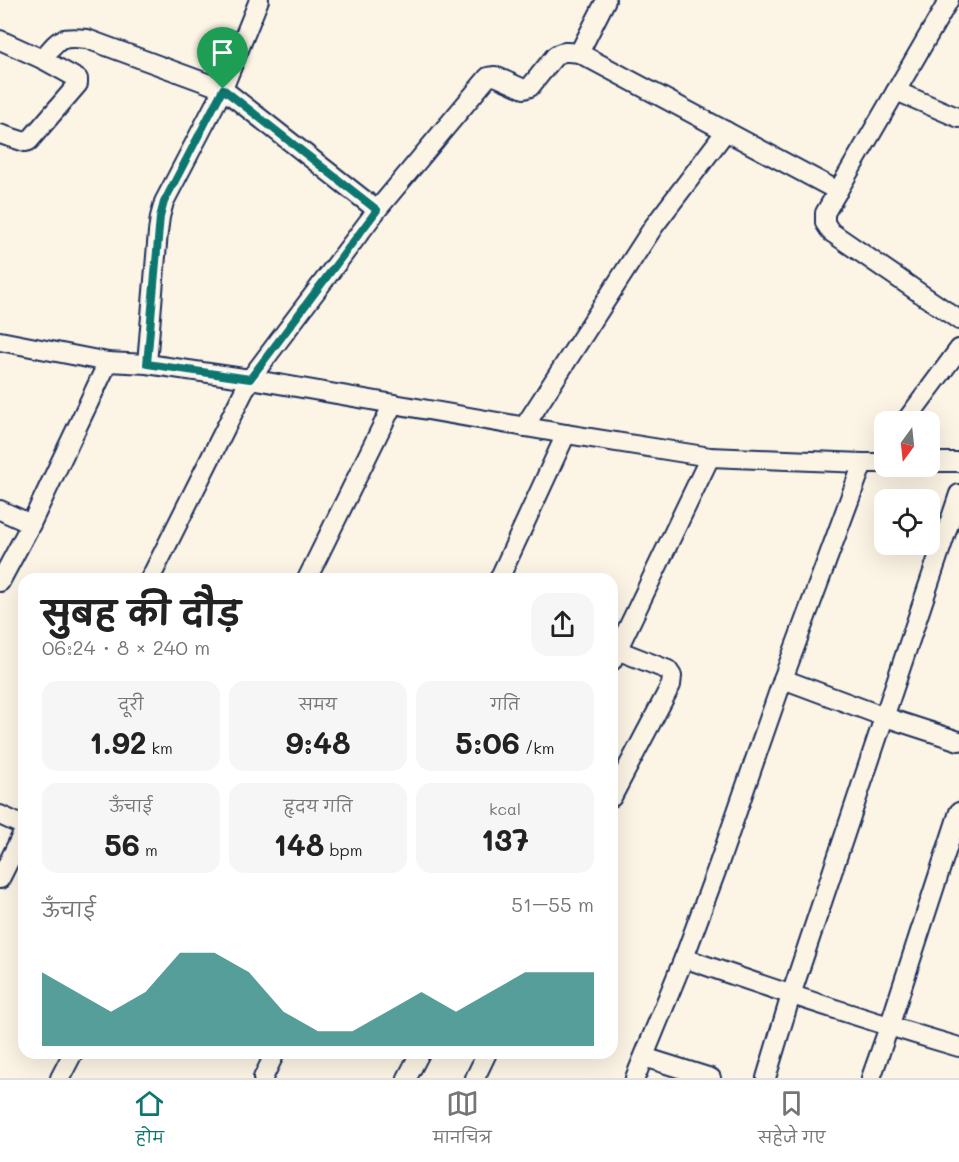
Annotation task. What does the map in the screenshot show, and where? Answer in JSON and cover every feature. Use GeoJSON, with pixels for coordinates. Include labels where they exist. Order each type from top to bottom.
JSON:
{"type":"FeatureCollection","features":[{"type":"Feature","properties":{"kind":"street"},"geometry":{"type":"LineString","coordinates":[[147,364],[160,217],[164,202],[223,89],[259,0]]}},
{"type":"Feature","properties":{"kind":"street"},"geometry":{"type":"LineString","coordinates":[[579,53],[606,0]]}},
{"type":"Feature","properties":{"kind":"street"},"geometry":{"type":"LineString","coordinates":[[949,0],[825,213],[825,223],[831,232],[959,320]]}},
{"type":"Feature","properties":{"kind":"street"},"geometry":{"type":"LineString","coordinates":[[42,59],[60,39],[71,37],[87,39],[223,89],[377,210]]}},
{"type":"Feature","properties":{"kind":"street"},"geometry":{"type":"LineString","coordinates":[[0,40],[78,79],[78,84],[29,141],[24,142],[0,134]]}},
{"type":"Feature","properties":{"kind":"street"},"geometry":{"type":"LineString","coordinates":[[153,573],[250,379],[377,210],[488,77],[495,76],[527,89],[560,52],[579,53],[838,191]]}},
{"type":"Feature","properties":{"kind":"street"},"geometry":{"type":"LineString","coordinates":[[896,91],[959,118]]}},
{"type":"Feature","properties":{"kind":"street"},"geometry":{"type":"LineString","coordinates":[[524,427],[654,226],[726,131]]}},
{"type":"Feature","properties":{"kind":"street"},"geometry":{"type":"LineString","coordinates":[[0,341],[108,363],[147,364],[250,379],[710,457],[874,463],[783,679],[684,958],[635,1078]]}},
{"type":"Feature","properties":{"kind":"street"},"geometry":{"type":"LineString","coordinates":[[913,411],[959,349]]}},
{"type":"Feature","properties":{"kind":"street"},"geometry":{"type":"LineString","coordinates":[[0,582],[31,524],[108,363]]}},
{"type":"Feature","properties":{"kind":"street"},"geometry":{"type":"LineString","coordinates":[[310,573],[393,404]]}},
{"type":"Feature","properties":{"kind":"street"},"geometry":{"type":"LineString","coordinates":[[503,573],[566,434]]}},
{"type":"Feature","properties":{"kind":"street"},"geometry":{"type":"LineString","coordinates":[[618,645],[710,457]]}},
{"type":"Feature","properties":{"kind":"street"},"geometry":{"type":"LineString","coordinates":[[940,462],[959,462]]}},
{"type":"Feature","properties":{"kind":"street"},"geometry":{"type":"LineString","coordinates":[[766,1078],[791,995],[959,494]]}},
{"type":"Feature","properties":{"kind":"street"},"geometry":{"type":"LineString","coordinates":[[0,510],[31,524]]}},
{"type":"Feature","properties":{"kind":"street"},"geometry":{"type":"LineString","coordinates":[[618,654],[668,669],[672,676],[671,685],[618,786]]}},
{"type":"Feature","properties":{"kind":"street"},"geometry":{"type":"LineString","coordinates":[[783,679],[885,717],[959,741]]}},
{"type":"Feature","properties":{"kind":"street"},"geometry":{"type":"LineString","coordinates":[[871,1078],[959,812]]}},
{"type":"Feature","properties":{"kind":"street"},"geometry":{"type":"LineString","coordinates":[[0,815],[18,823]]}},
{"type":"Feature","properties":{"kind":"street"},"geometry":{"type":"LineString","coordinates":[[0,879],[18,843]]}},
{"type":"Feature","properties":{"kind":"street"},"geometry":{"type":"LineString","coordinates":[[684,958],[889,1027],[959,1047]]}},
{"type":"Feature","properties":{"kind":"street"},"geometry":{"type":"LineString","coordinates":[[644,1057],[711,1078]]}},
{"type":"Feature","properties":{"kind":"street"},"geometry":{"type":"LineString","coordinates":[[60,1078],[70,1059]]}},
{"type":"Feature","properties":{"kind":"street"},"geometry":{"type":"LineString","coordinates":[[263,1078],[272,1059]]}},
{"type":"Feature","properties":{"kind":"street"},"geometry":{"type":"LineString","coordinates":[[407,1078],[417,1059]]}},
{"type":"Feature","properties":{"kind":"street"},"geometry":{"type":"LineString","coordinates":[[475,1078],[484,1059]]}},
{"type":"Feature","properties":{"kind":"route"},"geometry":{"type":"LineString","coordinates":[[223,89],[377,210],[250,379],[147,364],[158,232],[164,202],[223,89]]}}]}
